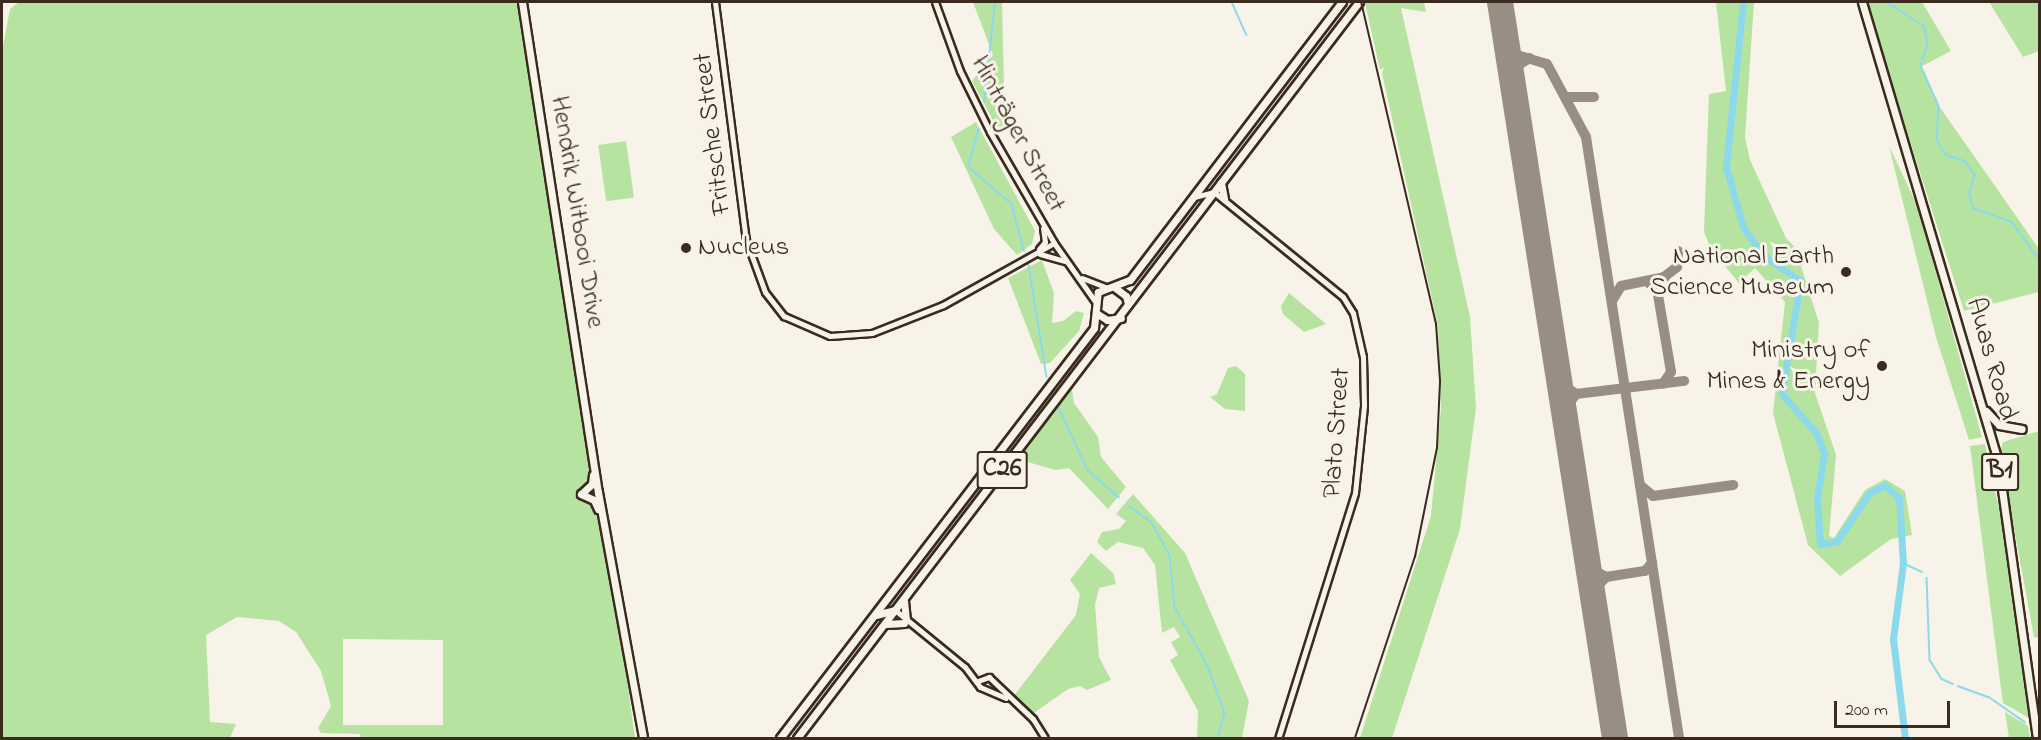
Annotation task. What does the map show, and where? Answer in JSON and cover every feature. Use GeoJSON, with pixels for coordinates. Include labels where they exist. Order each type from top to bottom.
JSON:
{"type":"FeatureCollection","features":[{"type":"Feature","properties":{"kind":"main road","name":"Hendrik Witbooi Drive"},"geometry":{"type":"LineString","coordinates":[[520,2],[641,738]]}},
{"type":"Feature","properties":{"kind":"main road"},"geometry":{"type":"LineString","coordinates":[[1121,318],[1107,320],[1096,313],[1094,300],[1105,287],[1130,280],[1342,2]]}},
{"type":"Feature","properties":{"kind":"main road","name":"Auas Road"},"geometry":{"type":"LineString","coordinates":[[1862,2],[1984,410],[2006,507],[2037,738]]}},
{"type":"Feature","properties":{"kind":"main road","name":"C26"},"geometry":{"type":"LineString","coordinates":[[797,738],[886,624],[892,611],[1121,318],[1128,304],[1358,3]]}},
{"type":"Feature","properties":{"kind":"main road"},"geometry":{"type":"LineString","coordinates":[[1207,202],[1222,200],[1221,183]]}},
{"type":"Feature","properties":{"kind":"main road"},"geometry":{"type":"LineString","coordinates":[[1114,286],[1126,296],[1128,304]]}},
{"type":"Feature","properties":{"kind":"main road","name":"C26"},"geometry":{"type":"LineString","coordinates":[[780,738],[1094,328],[1096,313]]}},
{"type":"Feature","properties":{"kind":"main road","name":"Hendrik Witbooi Drive"},"geometry":{"type":"LineString","coordinates":[[587,400],[591,448],[606,538],[614,565]]}},
{"type":"Feature","properties":{"kind":"main road"},"geometry":{"type":"LineString","coordinates":[[1984,410],[1999,425],[2022,429]]}},
{"type":"Feature","properties":{"kind":"main road"},"geometry":{"type":"LineString","coordinates":[[591,448],[593,480],[581,494],[594,500],[606,538]]}},
{"type":"Feature","properties":{"kind":"main road"},"geometry":{"type":"LineString","coordinates":[[870,621],[892,611],[893,590]]}},
{"type":"Feature","properties":{"kind":"main road"},"geometry":{"type":"LineString","coordinates":[[886,624],[905,621],[904,598]]}},
{"type":"Feature","properties":{"kind":"street","name":"Fritsche Street"},"geometry":{"type":"LineString","coordinates":[[715,2],[746,240],[765,292],[781,313],[830,336],[872,333],[943,305],[1054,243]]}},
{"type":"Feature","properties":{"kind":"street","name":"Hinträger Street"},"geometry":{"type":"LineString","coordinates":[[935,2],[967,89],[1054,243],[1081,277],[1094,300]]}},
{"type":"Feature","properties":{"kind":"street"},"geometry":{"type":"LineString","coordinates":[[1193,198],[1212,193],[1209,176]]}},
{"type":"Feature","properties":{"kind":"street","name":"Plato Street"},"geometry":{"type":"LineString","coordinates":[[1212,193],[1343,297],[1353,313],[1363,357],[1364,406],[1355,493],[1343,543],[1278,738]]}},
{"type":"Feature","properties":{"kind":"street"},"geometry":{"type":"LineString","coordinates":[[1026,259],[1044,245],[1042,222]]}},
{"type":"Feature","properties":{"kind":"street"},"geometry":{"type":"LineString","coordinates":[[1026,259],[1046,252],[1069,264]]}},
{"type":"Feature","properties":{"kind":"street","name":"Hinträger Street"},"geometry":{"type":"LineString","coordinates":[[1081,277],[1105,287]]}},
{"type":"Feature","properties":{"kind":"street"},"geometry":{"type":"LineString","coordinates":[[892,611],[965,667],[986,688],[1006,698]]}},
{"type":"Feature","properties":{"kind":"street"},"geometry":{"type":"LineString","coordinates":[[965,667],[991,681],[1006,698],[1033,719],[1045,738]]}},
{"type":"Feature","properties":{"kind":"street"},"geometry":{"type":"LineString","coordinates":[[978,681],[983,675]]}},
{"type":"Feature","properties":{"kind":"street"},"geometry":{"type":"LineString","coordinates":[[986,688],[991,681]]}},
{"type":"Feature","properties":{"kind":"green space"},"geometry":{"type":"Polygon","coordinates":[[[19,2],[518,2],[594,477],[581,494],[598,508],[607,538],[635,738],[361,738],[360,734],[321,733],[318,728],[331,706],[321,671],[296,632],[279,621],[237,617],[206,635],[210,722],[236,724],[230,738],[2,738],[2,52],[10,9],[19,2]],[[343,639],[343,725],[443,725],[443,640],[343,639]]]}},
{"type":"Feature","properties":{"kind":"green space"},"geometry":{"type":"Polygon","coordinates":[[[973,2],[1002,2],[1004,88],[996,94],[1013,119],[1003,127],[996,126],[972,81],[993,55],[973,2]]]}},
{"type":"Feature","properties":{"kind":"green space"},"geometry":{"type":"Polygon","coordinates":[[[1424,2],[1426,12],[1401,8],[1470,317],[1476,408],[1460,529],[1392,738],[1360,738],[1431,516],[1441,409],[1438,326],[1382,73],[1384,67],[1380,70],[1365,3],[1424,2]]]}},
{"type":"Feature","properties":{"kind":"green space"},"geometry":{"type":"Polygon","coordinates":[[[1716,2],[1754,2],[1745,137],[1750,160],[1786,238],[1809,262],[1801,266],[1819,323],[1815,393],[1836,455],[1829,536],[1834,538],[1865,490],[1885,479],[1905,491],[1912,535],[1891,539],[1840,576],[1808,545],[1773,413],[1785,302],[1755,268],[1739,283],[1711,249],[1704,232],[1709,94],[1726,91],[1716,2]]]}},
{"type":"Feature","properties":{"kind":"green space"},"geometry":{"type":"Polygon","coordinates":[[[1866,2],[1922,2],[1951,51],[1922,66],[1939,106],[2039,249],[2039,292],[1964,311],[1866,2]]]}},
{"type":"Feature","properties":{"kind":"green space"},"geometry":{"type":"Polygon","coordinates":[[[1989,2],[2039,2],[2039,51],[2023,57],[1989,2]]]}},
{"type":"Feature","properties":{"kind":"green space"},"geometry":{"type":"Polygon","coordinates":[[[976,122],[1035,231],[1032,244],[1017,255],[994,229],[951,137],[976,122]]]}},
{"type":"Feature","properties":{"kind":"green space"},"geometry":{"type":"Polygon","coordinates":[[[626,141],[634,197],[606,201],[598,145],[626,141]]]}},
{"type":"Feature","properties":{"kind":"green space"},"geometry":{"type":"Polygon","coordinates":[[[1889,146],[1917,205],[1982,437],[1969,440],[1936,337],[1889,146]]]}},
{"type":"Feature","properties":{"kind":"green space"},"geometry":{"type":"Polygon","coordinates":[[[1042,260],[1054,293],[1052,323],[1063,321],[1076,311],[1084,313],[1079,331],[1050,363],[1041,364],[1008,278],[1042,260]]]}},
{"type":"Feature","properties":{"kind":"green space"},"geometry":{"type":"Polygon","coordinates":[[[1289,293],[1326,324],[1304,332],[1283,314],[1281,306],[1289,293]]]}},
{"type":"Feature","properties":{"kind":"green space"},"geometry":{"type":"Polygon","coordinates":[[[1236,366],[1245,374],[1245,411],[1225,409],[1210,397],[1217,394],[1228,368],[1236,366]]]}},
{"type":"Feature","properties":{"kind":"green space"},"geometry":{"type":"Polygon","coordinates":[[[1071,384],[1074,403],[1098,437],[1101,457],[1126,487],[1108,509],[1069,468],[1055,470],[1014,458],[1071,384]]]}},
{"type":"Feature","properties":{"kind":"green space"},"geometry":{"type":"Polygon","coordinates":[[[2039,431],[2039,638],[2034,637],[2000,452],[2003,442],[2039,431]]]}},
{"type":"Feature","properties":{"kind":"green space"},"geometry":{"type":"Polygon","coordinates":[[[1985,444],[2004,532],[2029,718],[2003,703],[1970,446],[1985,444]]]}},
{"type":"Feature","properties":{"kind":"green space"},"geometry":{"type":"Polygon","coordinates":[[[1133,494],[1185,553],[1249,701],[1242,738],[1197,738],[1198,711],[1170,660],[1178,655],[1171,642],[1180,637],[1174,627],[1162,633],[1155,565],[1143,548],[1118,542],[1106,551],[1097,542],[1102,532],[1119,529],[1126,521],[1116,514],[1133,494]]]}},
{"type":"Feature","properties":{"kind":"green space"},"geometry":{"type":"Polygon","coordinates":[[[1091,553],[1113,573],[1116,584],[1099,588],[1095,605],[1099,657],[1111,680],[1087,690],[1080,686],[1068,689],[1034,713],[1013,697],[1076,615],[1080,594],[1070,580],[1091,553]]]}},
{"type":"Feature","properties":{"kind":"green space"},"geometry":{"type":"Polygon","coordinates":[[[2005,712],[2028,726],[2030,738],[2009,738],[2005,712]]]}},
{"type":"Feature","properties":{"kind":"waterway"},"geometry":{"type":"LineString","coordinates":[[984,102],[995,2]]}},
{"type":"Feature","properties":{"kind":"waterway"},"geometry":{"type":"LineString","coordinates":[[1232,2],[1247,35]]}},
{"type":"Feature","properties":{"kind":"waterway"},"geometry":{"type":"LineString","coordinates":[[1743,2],[1726,167],[1743,227],[1762,254],[1800,281],[1782,394],[1816,433],[1824,453],[1817,498],[1820,544],[1837,541],[1869,493],[1885,485],[1899,498],[1903,563],[1893,639],[1905,738]]}},
{"type":"Feature","properties":{"kind":"waterway"},"geometry":{"type":"LineString","coordinates":[[1886,2],[1924,26],[1928,44],[1921,66],[1939,106],[1937,139],[1946,155],[1965,161],[1975,175],[1970,193],[1973,208],[2012,222],[2040,260]]}},
{"type":"Feature","properties":{"kind":"waterway"},"geometry":{"type":"LineString","coordinates":[[979,129],[969,167],[1012,204],[1024,250]]}},
{"type":"Feature","properties":{"kind":"waterway"},"geometry":{"type":"LineString","coordinates":[[1029,265],[1047,377]]}},
{"type":"Feature","properties":{"kind":"waterway"},"geometry":{"type":"LineString","coordinates":[[1058,406],[1088,470],[1119,497]]}},
{"type":"Feature","properties":{"kind":"waterway"},"geometry":{"type":"LineString","coordinates":[[1129,506],[1152,523],[1170,555],[1175,607],[1208,666],[1225,714],[1218,738]]}},
{"type":"Feature","properties":{"kind":"waterway"},"geometry":{"type":"LineString","coordinates":[[1903,563],[1922,572]]}},
{"type":"Feature","properties":{"kind":"waterway"},"geometry":{"type":"LineString","coordinates":[[1927,578],[1930,660],[1942,679],[1953,684]]}},
{"type":"Feature","properties":{"kind":"waterway"},"geometry":{"type":"LineString","coordinates":[[1958,686],[1989,697],[2025,722]]}},
{"type":"Feature","properties":{"kind":"taxiway"},"geometry":{"type":"LineString","coordinates":[[1507,42],[1517,55],[1547,64],[1586,137],[1679,738]]}},
{"type":"Feature","properties":{"kind":"taxiway"},"geometry":{"type":"LineString","coordinates":[[1512,78],[1517,66],[1530,58]]}},
{"type":"Feature","properties":{"kind":"taxiway"},"geometry":{"type":"LineString","coordinates":[[1566,97],[1594,97]]}},
{"type":"Feature","properties":{"kind":"taxiway"},"geometry":{"type":"LineString","coordinates":[[1660,280],[1677,267],[1678,251]]}},
{"type":"Feature","properties":{"kind":"taxiway"},"geometry":{"type":"LineString","coordinates":[[1612,301],[1621,286],[1665,277]]}},
{"type":"Feature","properties":{"kind":"taxiway"},"geometry":{"type":"LineString","coordinates":[[1646,281],[1657,289],[1671,372],[1663,384]]}},
{"type":"Feature","properties":{"kind":"taxiway"},"geometry":{"type":"LineString","coordinates":[[1564,410],[1576,394],[1684,381]]}},
{"type":"Feature","properties":{"kind":"taxiway"},"geometry":{"type":"LineString","coordinates":[[1559,382],[1576,394]]}},
{"type":"Feature","properties":{"kind":"taxiway"},"geometry":{"type":"LineString","coordinates":[[1640,485],[1653,496],[1733,485]]}},
{"type":"Feature","properties":{"kind":"taxiway"},"geometry":{"type":"LineString","coordinates":[[1588,567],[1606,577],[1645,571],[1652,563]]}},
{"type":"Feature","properties":{"kind":"taxiway"},"geometry":{"type":"LineString","coordinates":[[1592,592],[1606,577]]}},
{"type":"Feature","properties":{"kind":"runway"},"geometry":{"type":"LineString","coordinates":[[1500,2],[1615,738]]}},
{"type":"Feature","properties":{"kind":"railway"},"geometry":{"type":"LineString","coordinates":[[1355,738],[1415,557],[1437,448],[1440,381],[1436,324],[1361,2]]}},
{"type":"Feature","properties":{"kind":"place","name":"Nucleus"},"geometry":{"type":"Point","coordinates":[686,248]}},
{"type":"Feature","properties":{"kind":"place","name":"National Earth Science Museum"},"geometry":{"type":"Point","coordinates":[1846,272]}},
{"type":"Feature","properties":{"kind":"place","name":"Ministry of Mines & Energy"},"geometry":{"type":"Point","coordinates":[1882,366]}}]}
